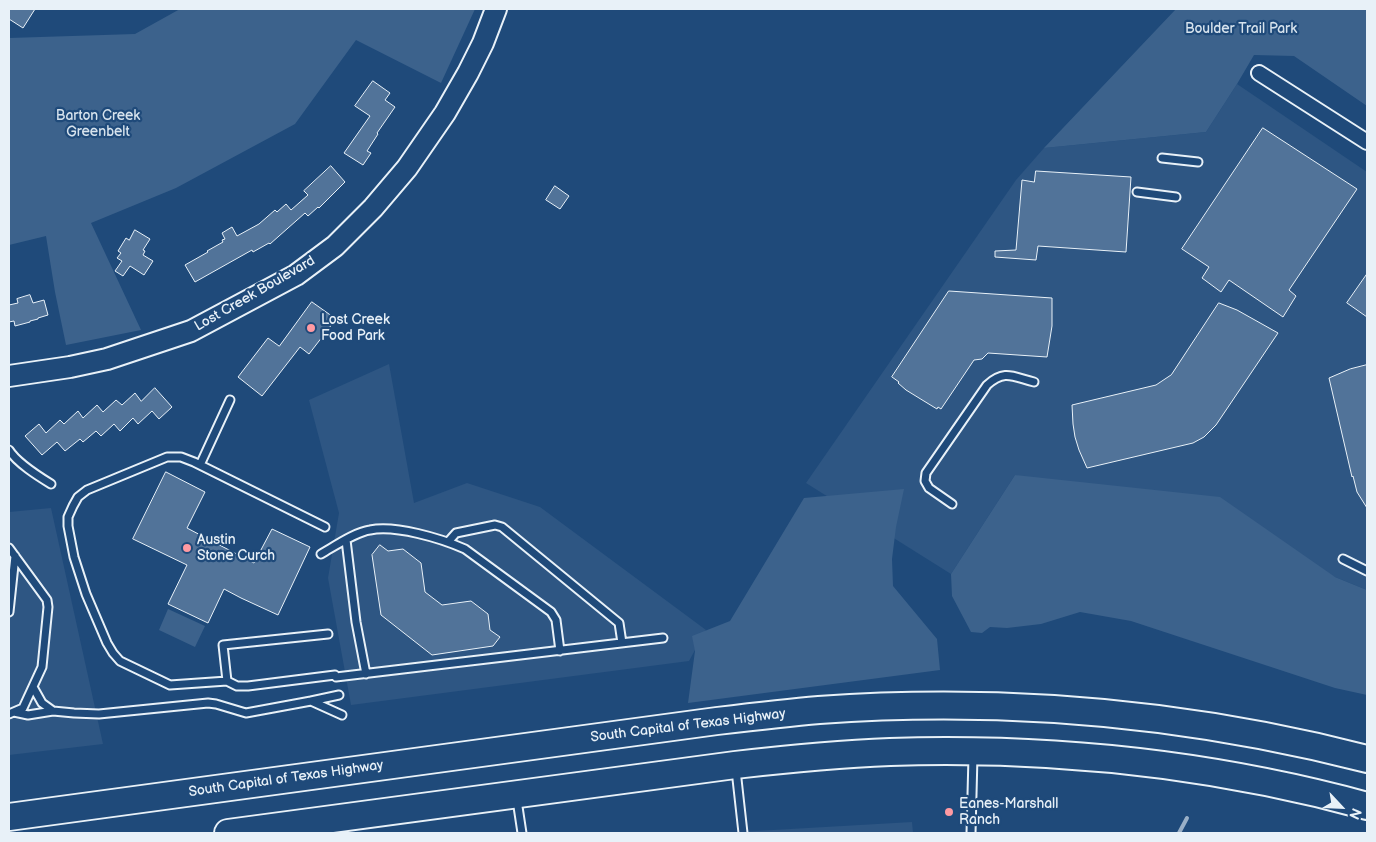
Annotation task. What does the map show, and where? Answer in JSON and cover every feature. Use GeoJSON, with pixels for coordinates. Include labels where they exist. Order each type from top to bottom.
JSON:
{"type":"FeatureCollection","features":[{"type":"Feature","properties":{"kind":"highway","name":"South Capital of Texas Highway"},"geometry":{"type":"LineString","coordinates":[[9,817],[725,720],[818,710],[884,707],[948,706],[1082,711],[1240,732],[1367,759]]}},
{"type":"Feature","properties":{"kind":"highway"},"geometry":{"type":"LineString","coordinates":[[228,833],[735,765],[850,754],[906,752],[1057,755],[1121,760],[1270,783],[1367,806]]}},
{"type":"Feature","properties":{"kind":"street","name":"Lost Creek Boulevard"},"geometry":{"type":"LineString","coordinates":[[9,376],[70,367],[107,359],[191,331],[296,275],[335,246],[373,208],[407,168],[445,113],[472,66],[496,9]]}},
{"type":"Feature","properties":{"kind":"street"},"geometry":{"type":"LineString","coordinates":[[1259,73],[1367,142]]}},
{"type":"Feature","properties":{"kind":"lane"},"geometry":{"type":"LineString","coordinates":[[1162,158],[1198,162]]}},
{"type":"Feature","properties":{"kind":"lane"},"geometry":{"type":"LineString","coordinates":[[1136,192],[1176,197]]}},
{"type":"Feature","properties":{"kind":"lane"},"geometry":{"type":"LineString","coordinates":[[952,504],[929,488],[925,481],[926,473],[987,384],[1004,374],[1034,382]]}},
{"type":"Feature","properties":{"kind":"lane"},"geometry":{"type":"LineString","coordinates":[[200,465],[230,400]]}},
{"type":"Feature","properties":{"kind":"lane"},"geometry":{"type":"LineString","coordinates":[[9,450],[12,456],[50,484]]}},
{"type":"Feature","properties":{"kind":"lane"},"geometry":{"type":"LineString","coordinates":[[325,527],[200,465],[181,458],[167,458],[87,490],[78,497],[68,517],[74,556],[86,594],[113,653],[120,660],[170,685],[227,681],[237,686],[248,686],[366,674],[663,638]]}},
{"type":"Feature","properties":{"kind":"lane"},"geometry":{"type":"LineString","coordinates":[[448,542],[456,533],[495,524],[502,527],[619,623],[622,643]]}},
{"type":"Feature","properties":{"kind":"lane"},"geometry":{"type":"LineString","coordinates":[[321,554],[368,530],[384,528],[448,542],[465,549],[552,612],[556,620],[560,650]]}},
{"type":"Feature","properties":{"kind":"lane"},"geometry":{"type":"LineString","coordinates":[[346,540],[356,622],[366,674]]}},
{"type":"Feature","properties":{"kind":"lane"},"geometry":{"type":"LineString","coordinates":[[9,548],[47,600],[48,607],[42,667],[23,708],[11,713]]}},
{"type":"Feature","properties":{"kind":"lane"},"geometry":{"type":"LineString","coordinates":[[9,612],[15,556]]}},
{"type":"Feature","properties":{"kind":"lane"},"geometry":{"type":"LineString","coordinates":[[1367,564],[1343,559],[1367,571]]}},
{"type":"Feature","properties":{"kind":"lane"},"geometry":{"type":"LineString","coordinates":[[227,681],[223,644],[328,634]]}},
{"type":"Feature","properties":{"kind":"lane"},"geometry":{"type":"LineString","coordinates":[[33,687],[42,703],[52,710]]}},
{"type":"Feature","properties":{"kind":"lane"},"geometry":{"type":"LineString","coordinates":[[11,713],[28,715],[52,710],[99,714],[208,703],[246,713],[339,695]]}},
{"type":"Feature","properties":{"kind":"lane"},"geometry":{"type":"LineString","coordinates":[[311,701],[342,715]]}},
{"type":"Feature","properties":{"kind":"lane"},"geometry":{"type":"LineString","coordinates":[[971,833],[973,752]]}},
{"type":"Feature","properties":{"kind":"lane"},"geometry":{"type":"LineString","coordinates":[[735,765],[743,833]]}},
{"type":"Feature","properties":{"kind":"lane"},"geometry":{"type":"LineString","coordinates":[[516,795],[522,833]]}},
{"type":"Feature","properties":{"kind":"shaded area"},"geometry":{"type":"Polygon","coordinates":[[[1237,84],[1367,172],[1367,590],[1335,577],[1015,475],[951,574],[806,483],[1016,180],[1044,148],[1206,132],[1237,84]]]}},
{"type":"Feature","properties":{"kind":"shaded area"},"geometry":{"type":"Polygon","coordinates":[[[389,364],[414,503],[467,483],[540,507],[706,630],[689,661],[351,705],[328,578],[339,513],[309,400],[389,364]]]}},
{"type":"Feature","properties":{"kind":"shaded area"},"geometry":{"type":"Polygon","coordinates":[[[51,508],[103,744],[9,755],[9,512],[51,508]]]}},
{"type":"Feature","properties":{"kind":"shaded area"},"geometry":{"type":"Polygon","coordinates":[[[912,822],[913,833],[721,833],[912,822]]]}},
{"type":"Feature","properties":{"kind":"green space","name":"Barton Creek Greenbelt"},"geometry":{"type":"Polygon","coordinates":[[[180,9],[475,9],[441,83],[356,40],[295,124],[176,188],[91,223],[141,330],[66,345],[46,236],[9,245],[9,38],[135,34],[180,9]]]}},
{"type":"Feature","properties":{"kind":"green space","name":"Boulder Trail Park"},"geometry":{"type":"Polygon","coordinates":[[[1176,9],[1367,9],[1367,106],[1294,56],[1254,55],[1206,132],[1044,148],[1176,9]]]}},
{"type":"Feature","properties":{"kind":"green space"},"geometry":{"type":"Polygon","coordinates":[[[1015,475],[1220,497],[1335,577],[1367,590],[1367,695],[1335,688],[1131,621],[1080,612],[1041,624],[1007,628],[990,627],[982,633],[971,632],[952,596],[951,574],[1015,475]]]}},
{"type":"Feature","properties":{"kind":"green space"},"geometry":{"type":"Polygon","coordinates":[[[904,489],[892,559],[893,586],[937,639],[940,670],[688,703],[695,651],[692,636],[730,621],[804,498],[904,489]]]}},
{"type":"Feature","properties":{"kind":"green space"},"geometry":{"type":"Polygon","coordinates":[[[168,609],[205,626],[195,647],[159,630],[168,609]]]}},
{"type":"Feature","properties":{"kind":"building"},"geometry":{"type":"Polygon","coordinates":[[[9,9],[35,9],[23,28],[9,19],[9,9]]]}},
{"type":"Feature","properties":{"kind":"building"},"geometry":{"type":"Polygon","coordinates":[[[373,81],[390,93],[385,100],[395,107],[367,151],[371,153],[363,165],[344,153],[370,116],[355,106],[373,81]]]}},
{"type":"Feature","properties":{"kind":"building"},"geometry":{"type":"Polygon","coordinates":[[[1263,128],[1357,189],[1289,290],[1296,296],[1283,317],[1229,280],[1221,292],[1202,278],[1209,267],[1182,249],[1263,128]]]}},
{"type":"Feature","properties":{"kind":"building"},"geometry":{"type":"Polygon","coordinates":[[[331,166],[345,182],[319,208],[308,216],[305,213],[270,244],[253,252],[252,250],[195,282],[185,265],[223,242],[222,240],[225,239],[222,233],[232,227],[237,236],[259,224],[275,210],[277,212],[286,204],[291,210],[308,195],[304,191],[331,166]]]}},
{"type":"Feature","properties":{"kind":"building"},"geometry":{"type":"Polygon","coordinates":[[[1036,171],[1131,177],[1126,252],[1038,246],[1036,260],[995,257],[995,251],[1016,250],[1022,180],[1034,182],[1036,171]]]}},
{"type":"Feature","properties":{"kind":"building"},"geometry":{"type":"Polygon","coordinates":[[[555,186],[569,196],[560,209],[546,200],[555,186]]]}},
{"type":"Feature","properties":{"kind":"building"},"geometry":{"type":"Polygon","coordinates":[[[135,230],[150,239],[143,250],[145,251],[143,255],[153,261],[144,275],[130,266],[123,276],[115,271],[122,261],[117,258],[121,253],[118,251],[126,238],[129,240],[135,230]]]}},
{"type":"Feature","properties":{"kind":"building"},"geometry":{"type":"Polygon","coordinates":[[[1367,274],[1367,317],[1347,303],[1367,274]]]}},
{"type":"Feature","properties":{"kind":"building"},"geometry":{"type":"Polygon","coordinates":[[[949,291],[1052,298],[1052,326],[1047,357],[988,353],[982,359],[974,360],[941,409],[938,407],[937,409],[906,390],[892,377],[949,291]]]}},
{"type":"Feature","properties":{"kind":"building"},"geometry":{"type":"Polygon","coordinates":[[[30,295],[33,303],[44,300],[48,315],[15,326],[14,321],[9,322],[9,305],[18,303],[17,299],[30,295]]]}},
{"type":"Feature","properties":{"kind":"building"},"geometry":{"type":"Polygon","coordinates":[[[312,302],[336,319],[309,354],[300,347],[262,396],[238,377],[268,338],[279,346],[312,302]]]}},
{"type":"Feature","properties":{"kind":"building"},"geometry":{"type":"Polygon","coordinates":[[[1219,303],[1237,310],[1278,333],[1216,425],[1204,437],[1193,443],[1087,468],[1075,437],[1072,405],[1156,385],[1171,375],[1219,303]]]}},
{"type":"Feature","properties":{"kind":"building"},"geometry":{"type":"Polygon","coordinates":[[[1367,365],[1367,508],[1357,492],[1352,477],[1329,378],[1350,369],[1367,365]]]}},
{"type":"Feature","properties":{"kind":"building"},"geometry":{"type":"Polygon","coordinates":[[[155,388],[172,407],[159,419],[152,411],[138,424],[133,418],[120,431],[114,424],[101,436],[96,431],[83,442],[80,439],[65,451],[57,442],[42,455],[25,436],[39,424],[46,433],[60,420],[64,424],[78,411],[83,418],[97,405],[103,412],[116,400],[122,405],[135,393],[141,401],[155,388]]]}},
{"type":"Feature","properties":{"kind":"building","name":"Austin Stone Curch"},"geometry":{"type":"Polygon","coordinates":[[[166,472],[205,492],[187,528],[254,563],[272,529],[310,547],[278,615],[224,589],[208,623],[168,604],[187,565],[133,539],[166,472]]]}},
{"type":"Feature","properties":{"kind":"building"},"geometry":{"type":"Polygon","coordinates":[[[380,545],[388,551],[403,549],[421,563],[425,592],[442,605],[471,601],[488,614],[490,630],[500,637],[493,646],[432,655],[381,615],[372,555],[380,545]]]}},
{"type":"Feature","properties":{"kind":"waterway"},"geometry":{"type":"LineString","coordinates":[[1179,833],[1187,818]]}},
{"type":"Feature","properties":{"kind":"place","name":"Lost Creek Food Park"},"geometry":{"type":"Point","coordinates":[311,328]}},
{"type":"Feature","properties":{"kind":"place","name":"Austin Stone Curch"},"geometry":{"type":"Point","coordinates":[187,548]}},
{"type":"Feature","properties":{"kind":"place","name":"Eanes-Marshall Ranch"},"geometry":{"type":"Point","coordinates":[949,812]}}]}
